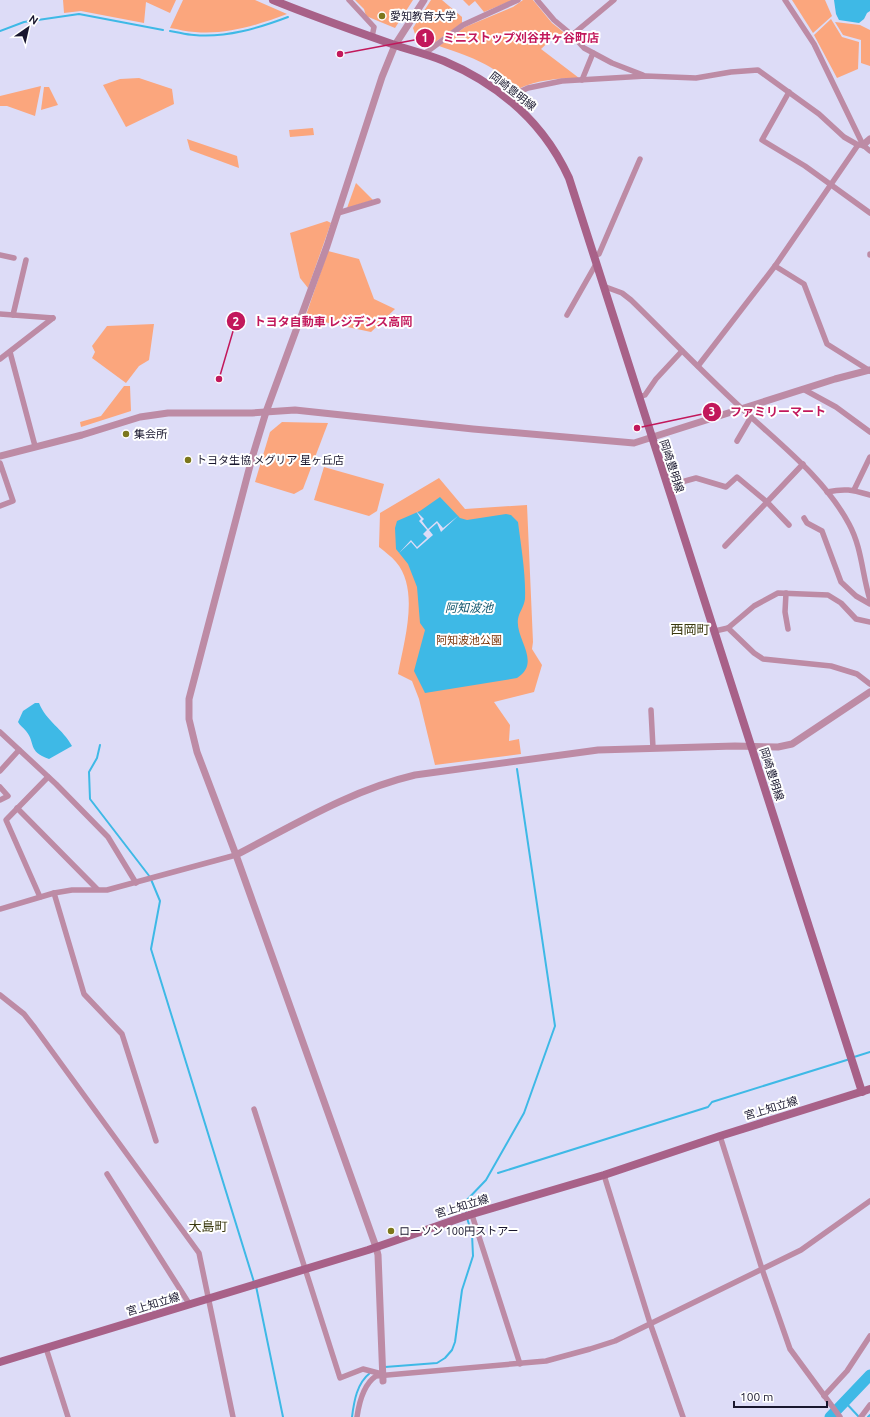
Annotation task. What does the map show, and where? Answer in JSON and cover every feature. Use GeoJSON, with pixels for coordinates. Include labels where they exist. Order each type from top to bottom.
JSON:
{"type":"FeatureCollection","features":[{"type":"Feature","properties":{"kind":"main road","name":"岡崎豊明線"},"geometry":{"type":"LineString","coordinates":[[273,0],[372,37],[424,54],[466,72],[506,98],[536,124],[563,164],[569,178],[667,486],[715,631],[862,1092]]}},
{"type":"Feature","properties":{"kind":"main road"},"geometry":{"type":"LineString","coordinates":[[862,1092],[870,1089]]}},
{"type":"Feature","properties":{"kind":"main road","name":"宮上知立線"},"geometry":{"type":"LineString","coordinates":[[0,1362],[210,1299],[376,1247],[472,1214],[604,1175],[720,1136],[862,1092]]}},
{"type":"Feature","properties":{"kind":"street"},"geometry":{"type":"LineString","coordinates":[[349,0],[374,27],[372,37]]}},
{"type":"Feature","properties":{"kind":"street"},"geometry":{"type":"LineString","coordinates":[[382,1373],[376,1247],[236,856],[197,752],[188,719],[189,699],[252,458],[266,412],[292,346],[338,213],[382,77],[395,45],[424,0]]}},
{"type":"Feature","properties":{"kind":"street"},"geometry":{"type":"LineString","coordinates":[[424,54],[463,25],[518,0]]}},
{"type":"Feature","properties":{"kind":"street"},"geometry":{"type":"LineString","coordinates":[[537,0],[554,20],[572,35],[584,48],[612,63],[646,76]]}},
{"type":"Feature","properties":{"kind":"street"},"geometry":{"type":"LineString","coordinates":[[572,35],[614,0]]}},
{"type":"Feature","properties":{"kind":"street"},"geometry":{"type":"LineString","coordinates":[[786,0],[814,44],[870,152]]}},
{"type":"Feature","properties":{"kind":"street"},"geometry":{"type":"LineString","coordinates":[[582,80],[593,53]]}},
{"type":"Feature","properties":{"kind":"street"},"geometry":{"type":"LineString","coordinates":[[506,98],[528,88],[562,81],[646,76],[696,78],[731,72],[758,70],[819,114],[844,137],[865,144]]}},
{"type":"Feature","properties":{"kind":"street"},"geometry":{"type":"LineString","coordinates":[[789,92],[762,140],[805,166],[870,213]]}},
{"type":"Feature","properties":{"kind":"street"},"geometry":{"type":"LineString","coordinates":[[698,366],[775,266],[831,186],[865,144]]}},
{"type":"Feature","properties":{"kind":"street"},"geometry":{"type":"LineString","coordinates":[[567,315],[599,254],[640,159]]}},
{"type":"Feature","properties":{"kind":"street"},"geometry":{"type":"LineString","coordinates":[[338,213],[378,201]]}},
{"type":"Feature","properties":{"kind":"street"},"geometry":{"type":"LineString","coordinates":[[0,255],[14,258]]}},
{"type":"Feature","properties":{"kind":"street"},"geometry":{"type":"LineString","coordinates":[[13,315],[26,260]]}},
{"type":"Feature","properties":{"kind":"street"},"geometry":{"type":"LineString","coordinates":[[775,266],[804,284],[827,344],[870,370]]}},
{"type":"Feature","properties":{"kind":"street"},"geometry":{"type":"LineString","coordinates":[[603,286],[622,293],[631,300],[682,352],[803,464],[827,492],[849,524],[860,550],[870,600]]}},
{"type":"Feature","properties":{"kind":"street"},"geometry":{"type":"LineString","coordinates":[[0,314],[53,318],[0,359]]}},
{"type":"Feature","properties":{"kind":"street"},"geometry":{"type":"LineString","coordinates":[[10,352],[35,446]]}},
{"type":"Feature","properties":{"kind":"street"},"geometry":{"type":"LineString","coordinates":[[639,397],[645,395],[656,379],[682,352]]}},
{"type":"Feature","properties":{"kind":"street"},"geometry":{"type":"LineString","coordinates":[[0,456],[82,435],[140,417],[168,413],[266,412],[295,410],[323,411],[408,422],[624,444],[652,438],[742,408],[835,379],[870,370]]}},
{"type":"Feature","properties":{"kind":"street"},"geometry":{"type":"LineString","coordinates":[[803,389],[836,407],[870,432]]}},
{"type":"Feature","properties":{"kind":"street"},"geometry":{"type":"LineString","coordinates":[[737,441],[751,417]]}},
{"type":"Feature","properties":{"kind":"street"},"geometry":{"type":"LineString","coordinates":[[854,490],[870,457]]}},
{"type":"Feature","properties":{"kind":"street"},"geometry":{"type":"LineString","coordinates":[[0,463],[13,501],[0,506]]}},
{"type":"Feature","properties":{"kind":"street"},"geometry":{"type":"LineString","coordinates":[[725,546],[803,464]]}},
{"type":"Feature","properties":{"kind":"street"},"geometry":{"type":"LineString","coordinates":[[667,486],[696,478],[726,487],[735,477],[738,477],[767,502],[789,525]]}},
{"type":"Feature","properties":{"kind":"street"},"geometry":{"type":"LineString","coordinates":[[827,492],[844,489],[854,490],[870,495]]}},
{"type":"Feature","properties":{"kind":"street"},"geometry":{"type":"LineString","coordinates":[[804,518],[807,523],[822,531],[841,582],[856,596],[870,604]]}},
{"type":"Feature","properties":{"kind":"street"},"geometry":{"type":"LineString","coordinates":[[715,631],[728,628],[754,606],[773,594],[786,593],[828,595],[841,603],[856,619],[870,622]]}},
{"type":"Feature","properties":{"kind":"street"},"geometry":{"type":"LineString","coordinates":[[786,593],[785,612],[788,629]]}},
{"type":"Feature","properties":{"kind":"street"},"geometry":{"type":"LineString","coordinates":[[728,628],[754,653],[763,659],[831,666],[857,674],[870,684]]}},
{"type":"Feature","properties":{"kind":"street"},"geometry":{"type":"LineString","coordinates":[[0,909],[54,893],[97,889],[107,890],[236,856],[355,795],[395,779],[415,774],[598,750],[751,746],[778,747],[792,744],[870,692]]}},
{"type":"Feature","properties":{"kind":"street"},"geometry":{"type":"LineString","coordinates":[[651,710],[653,748]]}},
{"type":"Feature","properties":{"kind":"street"},"geometry":{"type":"LineString","coordinates":[[0,732],[48,777],[112,842],[136,883]]}},
{"type":"Feature","properties":{"kind":"street"},"geometry":{"type":"LineString","coordinates":[[0,771],[19,750]]}},
{"type":"Feature","properties":{"kind":"street"},"geometry":{"type":"LineString","coordinates":[[40,897],[6,824],[6,820],[48,777]]}},
{"type":"Feature","properties":{"kind":"street"},"geometry":{"type":"LineString","coordinates":[[0,787],[8,796],[0,800]]}},
{"type":"Feature","properties":{"kind":"street"},"geometry":{"type":"LineString","coordinates":[[17,808],[97,889]]}},
{"type":"Feature","properties":{"kind":"street"},"geometry":{"type":"LineString","coordinates":[[54,893],[84,994],[122,1034],[156,1141]]}},
{"type":"Feature","properties":{"kind":"street"},"geometry":{"type":"LineString","coordinates":[[0,995],[24,1014],[35,1028],[199,1253],[210,1299],[233,1417]]}},
{"type":"Feature","properties":{"kind":"street"},"geometry":{"type":"LineString","coordinates":[[254,1109],[340,1378],[363,1369],[382,1373],[546,1361],[590,1349],[614,1340],[801,1250],[870,1201]]}},
{"type":"Feature","properties":{"kind":"street"},"geometry":{"type":"LineString","coordinates":[[720,1136],[762,1269],[790,1349],[840,1417]]}},
{"type":"Feature","properties":{"kind":"street"},"geometry":{"type":"LineString","coordinates":[[107,1174],[190,1305]]}},
{"type":"Feature","properties":{"kind":"street"},"geometry":{"type":"LineString","coordinates":[[604,1175],[650,1323],[683,1417]]}},
{"type":"Feature","properties":{"kind":"street"},"geometry":{"type":"LineString","coordinates":[[472,1214],[520,1364]]}},
{"type":"Feature","properties":{"kind":"street"},"geometry":{"type":"LineString","coordinates":[[824,1396],[847,1371],[870,1336]]}},
{"type":"Feature","properties":{"kind":"street"},"geometry":{"type":"LineString","coordinates":[[46,1348],[68,1417]]}},
{"type":"Feature","properties":{"kind":"street"},"geometry":{"type":"LineString","coordinates":[[357,1417],[362,1398],[370,1381],[382,1373]]}},
{"type":"Feature","properties":{"kind":"street"},"geometry":{"type":"LineString","coordinates":[[861,1417],[870,1405]]}},
{"type":"Feature","properties":{"kind":"green space"},"geometry":{"type":"Polygon","coordinates":[[[63,0],[176,0],[170,13],[146,2],[144,23],[81,11],[64,13],[63,0]]]}},
{"type":"Feature","properties":{"kind":"green space"},"geometry":{"type":"Polygon","coordinates":[[[183,0],[255,0],[287,14],[265,22],[230,31],[207,33],[170,28],[183,0]]]}},
{"type":"Feature","properties":{"kind":"green space","name":"愛知教育大学"},"geometry":{"type":"Polygon","coordinates":[[[355,0],[413,0],[395,28],[366,16],[364,9],[355,0]]]}},
{"type":"Feature","properties":{"kind":"green space"},"geometry":{"type":"Polygon","coordinates":[[[431,0],[442,0],[462,17],[462,23],[434,43],[416,37],[413,28],[431,0]]]}},
{"type":"Feature","properties":{"kind":"green space"},"geometry":{"type":"Polygon","coordinates":[[[463,0],[513,0],[484,12],[475,1],[469,6],[463,0]]]}},
{"type":"Feature","properties":{"kind":"green space"},"geometry":{"type":"Polygon","coordinates":[[[523,0],[533,0],[552,23],[571,38],[557,34],[541,49],[579,78],[548,80],[532,83],[518,89],[499,73],[481,62],[439,46],[465,27],[513,7],[523,0]]]}},
{"type":"Feature","properties":{"kind":"green space"},"geometry":{"type":"Polygon","coordinates":[[[792,0],[825,0],[832,16],[813,33],[792,0]]]}},
{"type":"Feature","properties":{"kind":"green space"},"geometry":{"type":"Polygon","coordinates":[[[831,19],[842,37],[859,42],[858,69],[837,78],[814,35],[831,19]]]}},
{"type":"Feature","properties":{"kind":"green space"},"geometry":{"type":"Polygon","coordinates":[[[835,22],[860,25],[870,30],[870,66],[861,63],[861,40],[843,35],[835,22]]]}},
{"type":"Feature","properties":{"kind":"green space"},"geometry":{"type":"Polygon","coordinates":[[[139,78],[172,89],[174,104],[126,127],[103,85],[120,79],[139,78]]]}},
{"type":"Feature","properties":{"kind":"green space"},"geometry":{"type":"Polygon","coordinates":[[[41,86],[35,116],[7,106],[0,106],[0,96],[41,86]]]}},
{"type":"Feature","properties":{"kind":"green space"},"geometry":{"type":"Polygon","coordinates":[[[44,87],[49,87],[58,105],[41,110],[44,87]]]}},
{"type":"Feature","properties":{"kind":"green space"},"geometry":{"type":"Polygon","coordinates":[[[313,128],[314,135],[290,137],[289,130],[313,128]]]}},
{"type":"Feature","properties":{"kind":"green space"},"geometry":{"type":"Polygon","coordinates":[[[187,139],[237,156],[239,168],[190,150],[187,139]]]}},
{"type":"Feature","properties":{"kind":"green space"},"geometry":{"type":"Polygon","coordinates":[[[356,183],[373,200],[347,208],[356,183]]]}},
{"type":"Feature","properties":{"kind":"green space"},"geometry":{"type":"Polygon","coordinates":[[[327,221],[331,223],[308,288],[300,278],[290,233],[327,221]]]}},
{"type":"Feature","properties":{"kind":"green space"},"geometry":{"type":"Polygon","coordinates":[[[328,251],[359,259],[374,299],[395,309],[371,332],[305,318],[328,251]]]}},
{"type":"Feature","properties":{"kind":"green space"},"geometry":{"type":"Polygon","coordinates":[[[154,324],[149,360],[139,366],[126,383],[92,358],[95,352],[92,346],[107,326],[154,324]]]}},
{"type":"Feature","properties":{"kind":"green space"},"geometry":{"type":"Polygon","coordinates":[[[124,386],[130,386],[131,411],[81,427],[80,422],[101,416],[124,386]]]}},
{"type":"Feature","properties":{"kind":"green space"},"geometry":{"type":"Polygon","coordinates":[[[282,422],[328,423],[303,489],[294,494],[255,482],[270,432],[282,422]]]}},
{"type":"Feature","properties":{"kind":"green space"},"geometry":{"type":"Polygon","coordinates":[[[324,467],[384,484],[377,511],[369,516],[314,500],[324,467]]]}},
{"type":"Feature","properties":{"kind":"green space","name":"阿知波池公園"},"geometry":{"type":"Polygon","coordinates":[[[439,478],[465,509],[527,505],[533,642],[532,649],[542,665],[534,692],[494,702],[510,725],[509,741],[519,739],[521,754],[435,765],[419,699],[412,681],[398,674],[406,631],[409,601],[403,573],[396,562],[379,547],[380,513],[439,478]]]}},
{"type":"Feature","properties":{"kind":"water"},"geometry":{"type":"Polygon","coordinates":[[[834,0],[870,0],[870,11],[859,23],[839,20],[836,14],[834,0]]]}},
{"type":"Feature","properties":{"kind":"water","name":"阿知波池"},"geometry":{"type":"Polygon","coordinates":[[[440,497],[460,518],[467,520],[506,514],[511,515],[518,522],[525,580],[525,599],[518,619],[518,627],[528,658],[524,672],[517,678],[425,693],[414,671],[425,630],[420,623],[417,587],[408,564],[396,549],[395,528],[397,521],[420,511],[440,497]]]}},
{"type":"Feature","properties":{"kind":"water"},"geometry":{"type":"Polygon","coordinates":[[[35,703],[39,703],[46,715],[72,746],[49,759],[42,756],[35,750],[29,735],[18,722],[23,711],[35,703]]]}},
{"type":"Feature","properties":{"kind":"pier"},"geometry":{"type":"Polygon","coordinates":[[[416,511],[424,519],[422,521],[428,529],[437,521],[443,528],[458,516],[441,532],[437,523],[429,530],[433,535],[417,549],[411,542],[399,553],[411,540],[417,547],[427,538],[423,534],[427,530],[419,521],[421,519],[416,511]]]}},
{"type":"Feature","properties":{"kind":"waterway"},"geometry":{"type":"LineString","coordinates":[[0,31],[24,22],[79,14],[163,30]]}},
{"type":"Feature","properties":{"kind":"waterway"},"geometry":{"type":"LineString","coordinates":[[170,31],[206,36],[230,34],[266,25],[288,17]]}},
{"type":"Feature","properties":{"kind":"waterway"},"geometry":{"type":"LineString","coordinates":[[100,745],[97,758],[89,772],[90,799],[150,877],[160,901],[151,949],[254,1282]]}},
{"type":"Feature","properties":{"kind":"waterway"},"geometry":{"type":"LineString","coordinates":[[466,1214],[464,1203],[486,1180],[524,1113],[555,1026],[517,769]]}},
{"type":"Feature","properties":{"kind":"waterway"},"geometry":{"type":"LineString","coordinates":[[854,1057],[870,1052]]}},
{"type":"Feature","properties":{"kind":"waterway"},"geometry":{"type":"LineString","coordinates":[[498,1173],[708,1107],[712,1102],[850,1059]]}},
{"type":"Feature","properties":{"kind":"waterway"},"geometry":{"type":"LineString","coordinates":[[385,1367],[437,1363],[445,1358],[452,1350],[455,1342],[462,1290],[473,1256],[472,1234],[467,1218]]}},
{"type":"Feature","properties":{"kind":"waterway"},"geometry":{"type":"LineString","coordinates":[[256,1286],[283,1417]]}},
{"type":"Feature","properties":{"kind":"waterway"},"geometry":{"type":"LineString","coordinates":[[352,1417],[359,1387],[370,1373]]}},
{"type":"Feature","properties":{"kind":"waterway"},"geometry":{"type":"LineString","coordinates":[[830,1417],[870,1375]]}},
{"type":"Feature","properties":{"kind":"waterway"},"geometry":{"type":"LineString","coordinates":[[845,1402],[859,1417]]}},
{"type":"Feature","properties":{"kind":"place","name":"愛知教育大学"},"geometry":{"type":"Point","coordinates":[382,16]}},
{"type":"Feature","properties":{"kind":"place","name":"ミニストップ刈谷井ヶ谷町店"},"geometry":{"type":"Point","coordinates":[340,54]}},
{"type":"Feature","properties":{"kind":"place","name":"トヨタ自動車 レジデンス高岡"},"geometry":{"type":"Point","coordinates":[219,379]}},
{"type":"Feature","properties":{"kind":"place","name":"ファミリーマート"},"geometry":{"type":"Point","coordinates":[637,428]}},
{"type":"Feature","properties":{"kind":"place","name":"集会所"},"geometry":{"type":"Point","coordinates":[126,434]}},
{"type":"Feature","properties":{"kind":"place","name":"トヨタ生協 メグリア 星ヶ丘店"},"geometry":{"type":"Point","coordinates":[188,460]}},
{"type":"Feature","properties":{"kind":"place","name":"ローソン 100円ストアー"},"geometry":{"type":"Point","coordinates":[391,1231]}},
{"type":"Feature","properties":{"kind":"district","name":"西岡町"},"geometry":{"type":"Point","coordinates":[690,629]}},
{"type":"Feature","properties":{"kind":"district","name":"大島町"},"geometry":{"type":"Point","coordinates":[208,1226]}}]}
